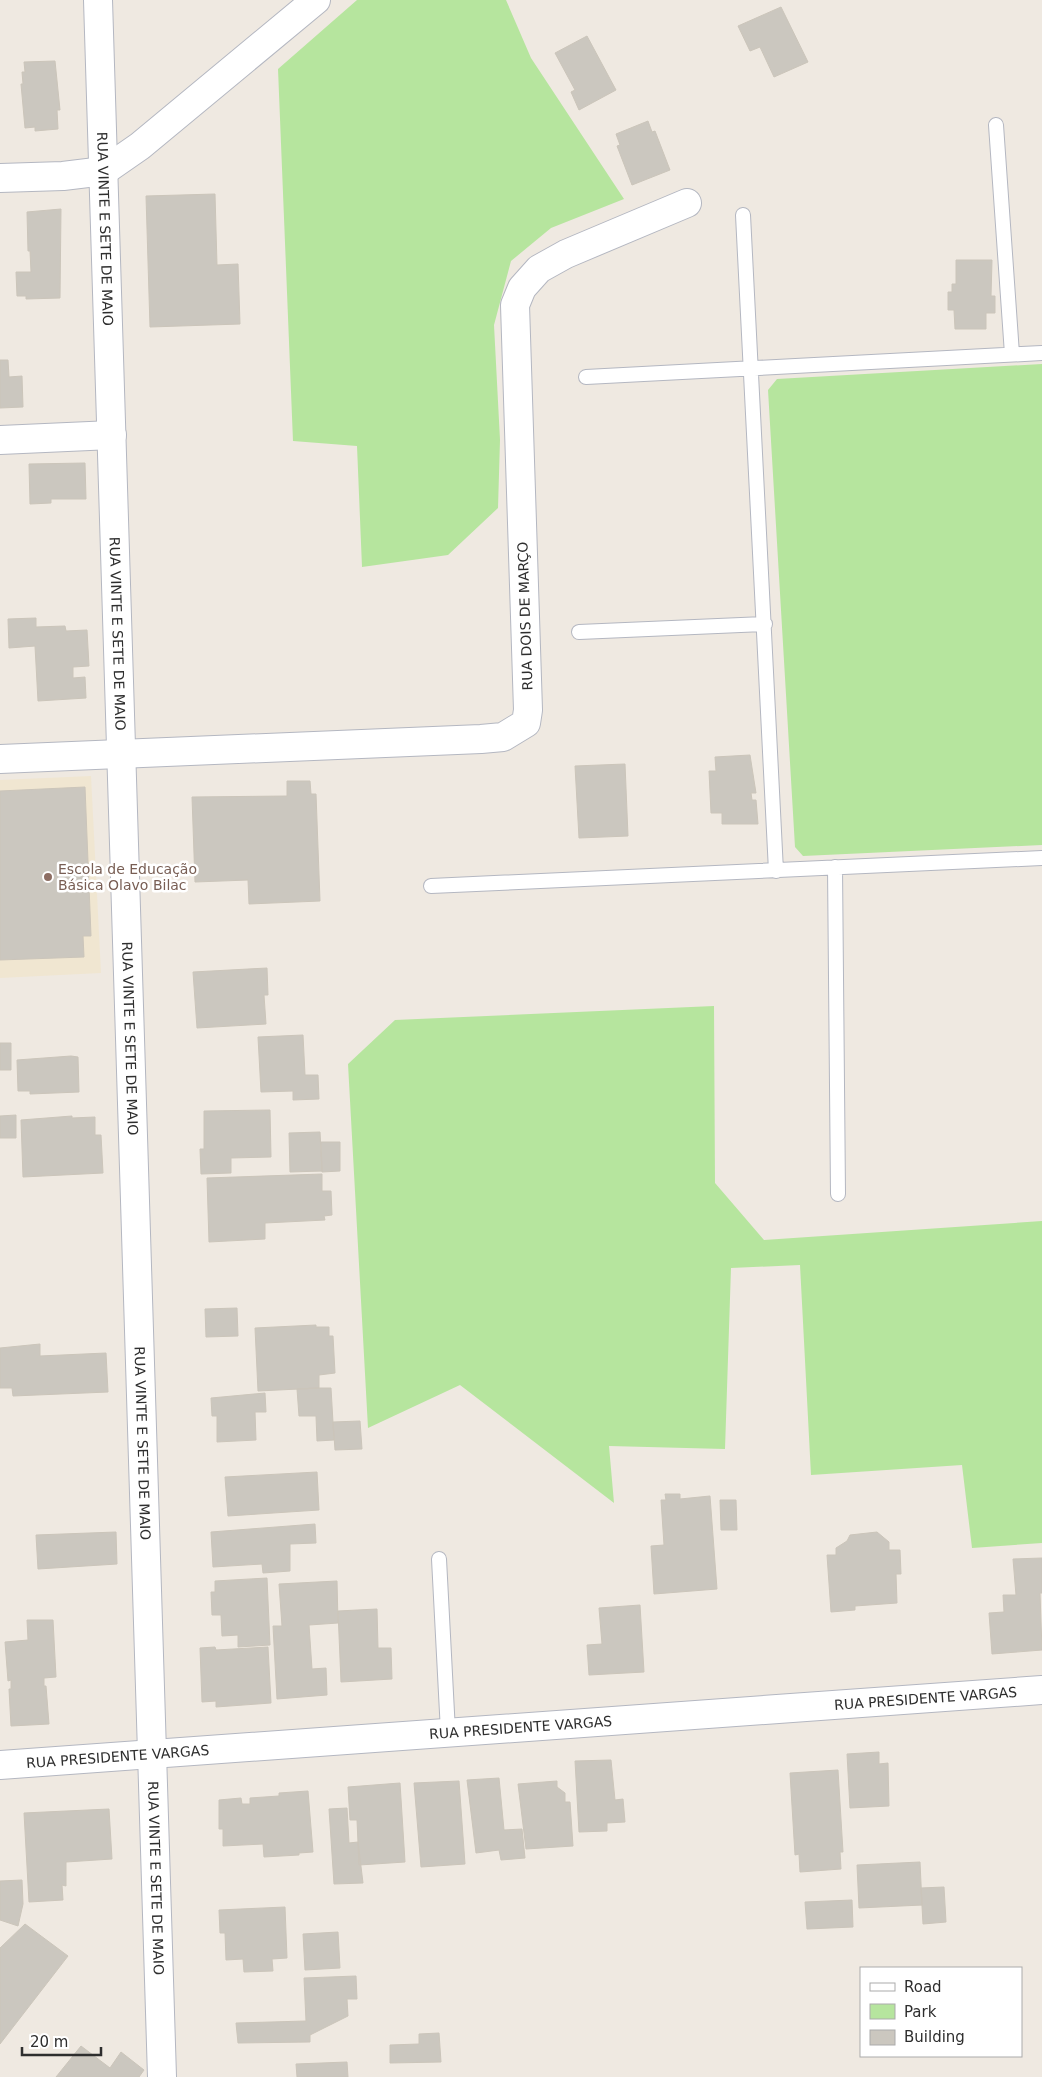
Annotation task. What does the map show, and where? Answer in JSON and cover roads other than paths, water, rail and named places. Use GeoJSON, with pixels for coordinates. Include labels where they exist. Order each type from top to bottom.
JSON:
{"type":"FeatureCollection","features":[{"type":"Feature","properties":{"kind":"street","name":"RUA VINTE E SETE DE MAIO"},"geometry":{"type":"LineString","coordinates":[[98,0],[162,2077]]}},
{"type":"Feature","properties":{"kind":"street"},"geometry":{"type":"LineString","coordinates":[[0,178],[63,176],[104,171],[140,146],[316,0]]}},
{"type":"Feature","properties":{"kind":"street","name":"RUA DOIS DE MARÇO"},"geometry":{"type":"LineString","coordinates":[[121,753],[481,739],[503,737],[526,723],[528,700],[515,305],[522,288],[539,269],[566,254],[687,204]]}},
{"type":"Feature","properties":{"kind":"street"},"geometry":{"type":"LineString","coordinates":[[0,440],[112,435]]}},
{"type":"Feature","properties":{"kind":"street"},"geometry":{"type":"LineString","coordinates":[[0,759],[121,753]]}},
{"type":"Feature","properties":{"kind":"street","name":"RUA PRESIDENTE VARGAS"},"geometry":{"type":"LineString","coordinates":[[0,1765],[1042,1690]]}},
{"type":"Feature","properties":{"kind":"lane"},"geometry":{"type":"LineString","coordinates":[[996,125],[1012,354]]}},
{"type":"Feature","properties":{"kind":"lane"},"geometry":{"type":"LineString","coordinates":[[743,215],[749,368],[765,624],[776,871]]}},
{"type":"Feature","properties":{"kind":"lane"},"geometry":{"type":"LineString","coordinates":[[586,377],[1042,353]]}},
{"type":"Feature","properties":{"kind":"lane"},"geometry":{"type":"LineString","coordinates":[[579,632],[765,624]]}},
{"type":"Feature","properties":{"kind":"lane"},"geometry":{"type":"LineString","coordinates":[[431,886],[1042,858]]}},
{"type":"Feature","properties":{"kind":"lane"},"geometry":{"type":"LineString","coordinates":[[835,867],[838,1194]]}},
{"type":"Feature","properties":{"kind":"lane"},"geometry":{"type":"LineString","coordinates":[[439,1559],[448,1732]]}},
{"type":"Feature","properties":{"kind":"place","name":"Escola de Educação Básica Olavo Bilac"},"geometry":{"type":"Point","coordinates":[48,877]}}]}
